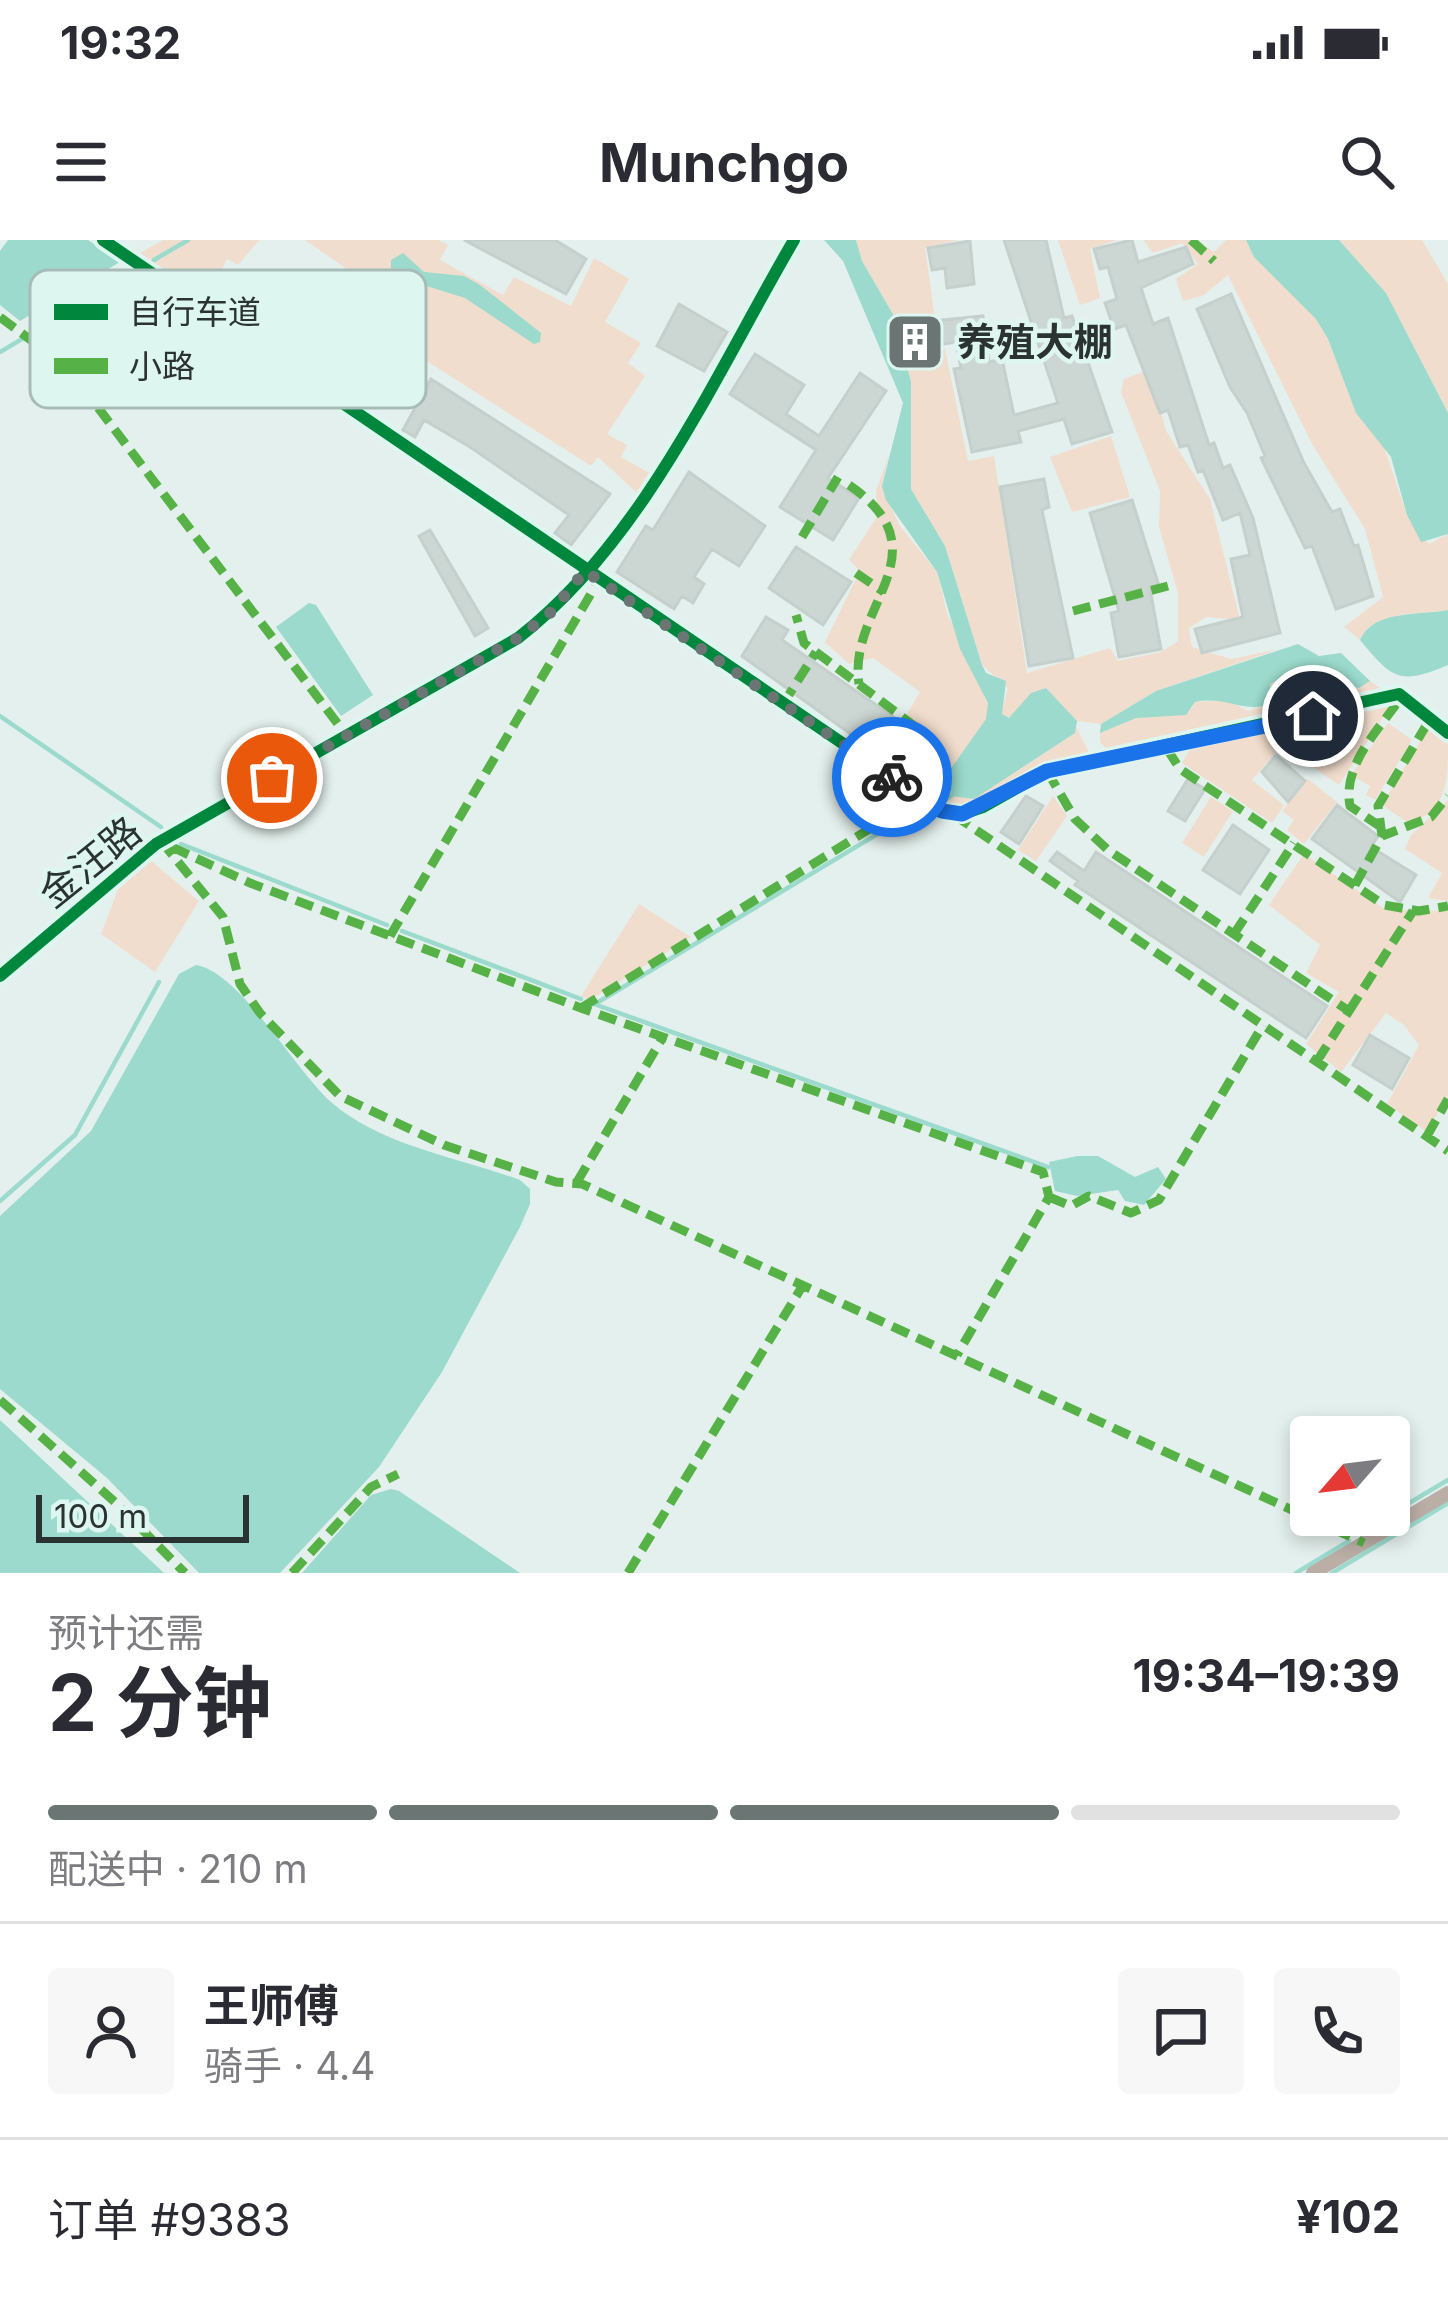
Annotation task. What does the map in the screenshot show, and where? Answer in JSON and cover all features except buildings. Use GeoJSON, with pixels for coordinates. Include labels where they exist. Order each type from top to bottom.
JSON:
{"type":"FeatureCollection","features":[{"type":"Feature","properties":{"kind":"street"},"geometry":{"type":"LineString","coordinates":[[103,240],[147,270]]}},
{"type":"Feature","properties":{"kind":"street","name":"金汪路"},"geometry":{"type":"LineString","coordinates":[[0,976],[156,844],[518,638],[551,612],[640,504],[794,240]]}},
{"type":"Feature","properties":{"kind":"street"},"geometry":{"type":"LineString","coordinates":[[348,408],[954,815],[983,807],[1047,771],[1167,749],[1399,694],[1448,733]]}},
{"type":"Feature","properties":{"kind":"street"},"geometry":{"type":"LineString","coordinates":[[1313,1573],[1448,1493]]}},
{"type":"Feature","properties":{"kind":"shaded area"},"geometry":{"type":"Polygon","coordinates":[[[8,240],[88,240],[120,262],[106,270],[30,270],[30,315],[20,321],[0,305],[0,251],[8,240]]]}},
{"type":"Feature","properties":{"kind":"shaded area"},"geometry":{"type":"Polygon","coordinates":[[[163,240],[259,240],[238,265],[227,259],[221,270],[164,270],[140,253],[163,240]]]}},
{"type":"Feature","properties":{"kind":"shaded area"},"geometry":{"type":"Polygon","coordinates":[[[305,240],[438,240],[448,245],[440,260],[503,295],[514,277],[571,306],[594,258],[629,279],[605,322],[641,343],[628,363],[645,376],[607,434],[627,445],[621,457],[649,473],[637,493],[598,457],[591,466],[426,361],[426,270],[348,270],[305,240]]]}},
{"type":"Feature","properties":{"kind":"shaded area"},"geometry":{"type":"Polygon","coordinates":[[[824,240],[856,240],[862,261],[894,316],[911,382],[911,489],[945,546],[982,665],[986,673],[1006,681],[1002,714],[1009,718],[1031,693],[1046,688],[1077,721],[1075,733],[974,799],[951,796],[947,774],[986,719],[988,703],[960,649],[937,572],[886,500],[882,486],[903,403],[843,261],[824,240]]]}},
{"type":"Feature","properties":{"kind":"shaded area"},"geometry":{"type":"Polygon","coordinates":[[[856,240],[958,240],[925,248],[939,347],[945,349],[968,461],[994,456],[1027,673],[1110,648],[1118,661],[1161,652],[1178,641],[1178,593],[1159,527],[1160,491],[1121,392],[1124,379],[1151,369],[1166,431],[1210,499],[1240,620],[1206,617],[1189,628],[1192,647],[1231,659],[1279,649],[1156,691],[1101,724],[1077,721],[1046,688],[1008,718],[1001,714],[1008,688],[982,665],[945,546],[911,489],[911,382],[894,316],[862,261],[856,240]]]}},
{"type":"Feature","properties":{"kind":"shaded area"},"geometry":{"type":"Polygon","coordinates":[[[1058,240],[1117,240],[1090,249],[1100,298],[1080,305],[1058,240]]]}},
{"type":"Feature","properties":{"kind":"shaded area"},"geometry":{"type":"Polygon","coordinates":[[[1143,240],[1197,240],[1214,252],[1226,240],[1246,240],[1254,257],[1316,319],[1356,413],[1381,438],[1407,515],[1429,544],[1448,534],[1448,610],[1386,619],[1366,630],[1360,640],[1344,627],[1383,597],[1365,529],[1312,444],[1228,275],[1204,295],[1183,301],[1176,279],[1198,264],[1182,243],[1153,253],[1143,240]]]}},
{"type":"Feature","properties":{"kind":"shaded area"},"geometry":{"type":"Polygon","coordinates":[[[1246,240],[1339,240],[1386,293],[1448,413],[1448,534],[1421,542],[1407,515],[1391,457],[1356,413],[1328,339],[1316,319],[1254,257],[1246,240]]]}},
{"type":"Feature","properties":{"kind":"shaded area"},"geometry":{"type":"Polygon","coordinates":[[[1339,240],[1422,240],[1448,284],[1448,413],[1386,293],[1339,240]]]}},
{"type":"Feature","properties":{"kind":"shaded area"},"geometry":{"type":"Polygon","coordinates":[[[403,253],[422,270],[391,270],[391,260],[403,253]]]}},
{"type":"Feature","properties":{"kind":"shaded area"},"geometry":{"type":"Polygon","coordinates":[[[426,272],[464,276],[480,285],[541,333],[540,342],[534,344],[465,298],[426,286],[426,272]]]}},
{"type":"Feature","properties":{"kind":"shaded area"},"geometry":{"type":"Polygon","coordinates":[[[1111,436],[1130,497],[1072,512],[1050,457],[1111,436]]]}},
{"type":"Feature","properties":{"kind":"shaded area"},"geometry":{"type":"Polygon","coordinates":[[[889,455],[882,485],[899,525],[937,572],[947,613],[988,704],[987,719],[1017,771],[1075,733],[1076,726],[1090,755],[967,808],[949,809],[914,787],[938,740],[907,714],[920,692],[873,658],[849,664],[825,642],[860,571],[849,560],[878,515],[876,491],[889,455]]]}},
{"type":"Feature","properties":{"kind":"shaded area"},"geometry":{"type":"Polygon","coordinates":[[[309,603],[316,605],[373,695],[341,716],[276,627],[309,603]]]}},
{"type":"Feature","properties":{"kind":"shaded area"},"geometry":{"type":"Polygon","coordinates":[[[1448,610],[1448,665],[1432,671],[1398,675],[1360,640],[1386,618],[1448,610]]]}},
{"type":"Feature","properties":{"kind":"shaded area"},"geometry":{"type":"Polygon","coordinates":[[[1298,644],[1319,656],[1341,653],[1370,681],[1359,688],[1317,674],[1297,673],[1270,684],[1273,703],[1195,702],[1186,715],[1136,718],[1100,733],[1101,724],[1156,691],[1298,644]]]}},
{"type":"Feature","properties":{"kind":"shaded area"},"geometry":{"type":"Polygon","coordinates":[[[1318,671],[1359,688],[1370,681],[1384,691],[1110,753],[1100,742],[1100,733],[1136,718],[1191,709],[1195,702],[1226,700],[1248,711],[1273,703],[1270,683],[1318,671]]]}},
{"type":"Feature","properties":{"kind":"shaded area"},"geometry":{"type":"Polygon","coordinates":[[[1383,701],[1389,708],[1339,785],[1282,746],[1252,780],[1284,805],[1272,823],[1182,763],[1190,749],[1383,701]]]}},
{"type":"Feature","properties":{"kind":"shaded area"},"geometry":{"type":"Polygon","coordinates":[[[1388,723],[1412,740],[1375,800],[1366,795],[1370,786],[1351,775],[1388,723]]]}},
{"type":"Feature","properties":{"kind":"shaded area"},"geometry":{"type":"Polygon","coordinates":[[[1428,728],[1448,744],[1446,781],[1432,810],[1410,824],[1382,805],[1428,728]]]}},
{"type":"Feature","properties":{"kind":"shaded area"},"geometry":{"type":"Polygon","coordinates":[[[1308,779],[1337,802],[1304,844],[1287,830],[1294,820],[1282,811],[1308,779]]]}},
{"type":"Feature","properties":{"kind":"shaded area"},"geometry":{"type":"Polygon","coordinates":[[[1053,796],[1067,816],[1036,861],[1018,850],[1053,796]]]}},
{"type":"Feature","properties":{"kind":"shaded area"},"geometry":{"type":"Polygon","coordinates":[[[1211,797],[1233,811],[1204,857],[1182,843],[1211,797]]]}},
{"type":"Feature","properties":{"kind":"shaded area"},"geometry":{"type":"Polygon","coordinates":[[[1448,800],[1448,901],[1428,898],[1442,873],[1405,849],[1411,835],[1448,800]]]}},
{"type":"Feature","properties":{"kind":"shaded area"},"geometry":{"type":"Polygon","coordinates":[[[1304,854],[1386,910],[1448,911],[1448,1095],[1427,1132],[1387,1104],[1419,1045],[1404,1025],[1386,1013],[1341,1072],[1306,1044],[1339,992],[1306,973],[1320,945],[1269,905],[1304,854]]]}},
{"type":"Feature","properties":{"kind":"shaded area"},"geometry":{"type":"Polygon","coordinates":[[[150,860],[199,901],[155,972],[101,934],[120,884],[150,860]]]}},
{"type":"Feature","properties":{"kind":"shaded area"},"geometry":{"type":"Polygon","coordinates":[[[639,904],[691,937],[590,1000],[581,996],[639,904]]]}},
{"type":"Feature","properties":{"kind":"shaded area"},"geometry":{"type":"Polygon","coordinates":[[[196,965],[230,985],[316,1087],[351,1117],[396,1140],[520,1180],[530,1189],[530,1204],[520,1227],[442,1372],[379,1467],[280,1573],[199,1573],[107,1478],[0,1389],[0,1216],[91,1131],[179,974],[196,965]]]}},
{"type":"Feature","properties":{"kind":"shaded area"},"geometry":{"type":"Polygon","coordinates":[[[1098,1156],[1135,1177],[1158,1167],[1166,1179],[1144,1205],[1125,1201],[1118,1190],[1077,1196],[1055,1191],[1049,1162],[1098,1156]]]}},
{"type":"Feature","properties":{"kind":"shaded area"},"geometry":{"type":"Polygon","coordinates":[[[0,1420],[164,1573],[0,1573],[0,1420]]]}},
{"type":"Feature","properties":{"kind":"shaded area"},"geometry":{"type":"Polygon","coordinates":[[[391,1489],[520,1573],[302,1573],[371,1495],[391,1489]]]}},
{"type":"Feature","properties":{"kind":"waterway"},"geometry":{"type":"LineString","coordinates":[[154,260],[188,240]]}},
{"type":"Feature","properties":{"kind":"waterway"},"geometry":{"type":"LineString","coordinates":[[0,352],[30,334]]}},
{"type":"Feature","properties":{"kind":"waterway"},"geometry":{"type":"LineString","coordinates":[[0,716],[161,827]]}},
{"type":"Feature","properties":{"kind":"waterway"},"geometry":{"type":"LineString","coordinates":[[946,799],[951,796]]}},
{"type":"Feature","properties":{"kind":"waterway"},"geometry":{"type":"LineString","coordinates":[[595,1004],[919,809]]}},
{"type":"Feature","properties":{"kind":"waterway"},"geometry":{"type":"LineString","coordinates":[[181,844],[387,925]]}},
{"type":"Feature","properties":{"kind":"waterway"},"geometry":{"type":"LineString","coordinates":[[402,931],[581,999]]}},
{"type":"Feature","properties":{"kind":"waterway"},"geometry":{"type":"LineString","coordinates":[[0,1201],[75,1135],[159,982]]}},
{"type":"Feature","properties":{"kind":"waterway"},"geometry":{"type":"LineString","coordinates":[[594,1004],[1048,1167]]}},
{"type":"Feature","properties":{"kind":"waterway"},"geometry":{"type":"LineString","coordinates":[[1410,1503],[1448,1480]]}},
{"type":"Feature","properties":{"kind":"waterway"},"geometry":{"type":"LineString","coordinates":[[1332,1573],[1448,1503]]}},
{"type":"Feature","properties":{"kind":"waterway"},"geometry":{"type":"LineString","coordinates":[[1296,1573],[1349,1541]]}},
{"type":"Feature","properties":{"kind":"marked path"},"geometry":{"type":"LineString","coordinates":[[1191,240],[1214,261]]}},
{"type":"Feature","properties":{"kind":"marked path"},"geometry":{"type":"LineString","coordinates":[[0,317],[30,340]]}},
{"type":"Feature","properties":{"kind":"marked path"},"geometry":{"type":"LineString","coordinates":[[98,408],[347,736]]}},
{"type":"Feature","properties":{"kind":"marked path"},"geometry":{"type":"LineString","coordinates":[[802,537],[838,477]]}},
{"type":"Feature","properties":{"kind":"marked path"},"geometry":{"type":"LineString","coordinates":[[849,485],[877,510],[890,533],[892,557],[866,629],[859,684]]}},
{"type":"Feature","properties":{"kind":"marked path"},"geometry":{"type":"LineString","coordinates":[[856,573],[884,592]]}},
{"type":"Feature","properties":{"kind":"marked path"},"geometry":{"type":"LineString","coordinates":[[390,936],[599,580]]}},
{"type":"Feature","properties":{"kind":"marked path"},"geometry":{"type":"LineString","coordinates":[[1073,611],[1168,586]]}},
{"type":"Feature","properties":{"kind":"marked path"},"geometry":{"type":"LineString","coordinates":[[581,1008],[921,797],[943,756],[929,737],[804,643],[796,615]]}},
{"type":"Feature","properties":{"kind":"marked path"},"geometry":{"type":"LineString","coordinates":[[783,704],[816,652]]}},
{"type":"Feature","properties":{"kind":"marked path"},"geometry":{"type":"LineString","coordinates":[[1381,827],[1350,806],[1349,791],[1357,761],[1402,696]]}},
{"type":"Feature","properties":{"kind":"marked path"},"geometry":{"type":"LineString","coordinates":[[1382,836],[1378,806],[1430,719]]}},
{"type":"Feature","properties":{"kind":"marked path"},"geometry":{"type":"LineString","coordinates":[[1167,749],[1180,769],[1384,905],[1419,911],[1448,906]]}},
{"type":"Feature","properties":{"kind":"marked path"},"geometry":{"type":"LineString","coordinates":[[1047,771],[1075,819],[1108,850],[1349,1011],[1317,1061]]}},
{"type":"Feature","properties":{"kind":"marked path"},"geometry":{"type":"LineString","coordinates":[[1355,885],[1382,836],[1431,817],[1448,796]]}},
{"type":"Feature","properties":{"kind":"marked path"},"geometry":{"type":"LineString","coordinates":[[954,815],[1448,1151]]}},
{"type":"Feature","properties":{"kind":"marked path"},"geometry":{"type":"LineString","coordinates":[[161,841],[223,917],[240,984],[260,1013],[340,1096],[444,1145],[556,1182],[582,1184],[1364,1543]]}},
{"type":"Feature","properties":{"kind":"marked path"},"geometry":{"type":"LineString","coordinates":[[1234,934],[1294,843]]}},
{"type":"Feature","properties":{"kind":"marked path"},"geometry":{"type":"LineString","coordinates":[[172,847],[250,883],[581,1008],[1043,1172],[1049,1197],[957,1355]]}},
{"type":"Feature","properties":{"kind":"marked path"},"geometry":{"type":"LineString","coordinates":[[1349,1011],[1413,911]]}},
{"type":"Feature","properties":{"kind":"marked path"},"geometry":{"type":"LineString","coordinates":[[1049,1197],[1071,1206],[1089,1196],[1131,1213],[1159,1200],[1263,1025]]}},
{"type":"Feature","properties":{"kind":"marked path"},"geometry":{"type":"LineString","coordinates":[[577,1182],[663,1037]]}},
{"type":"Feature","properties":{"kind":"marked path"},"geometry":{"type":"LineString","coordinates":[[1427,1136],[1448,1099]]}},
{"type":"Feature","properties":{"kind":"marked path"},"geometry":{"type":"LineString","coordinates":[[628,1573],[803,1285]]}},
{"type":"Feature","properties":{"kind":"marked path"},"geometry":{"type":"LineString","coordinates":[[0,1400],[115,1502],[185,1573]]}},
{"type":"Feature","properties":{"kind":"marked path"},"geometry":{"type":"LineString","coordinates":[[292,1573],[371,1487],[398,1474]]}},
{"type":"Feature","properties":{"kind":"cycle path"},"geometry":{"type":"LineString","coordinates":[[103,240],[147,270]]}},
{"type":"Feature","properties":{"kind":"cycle path"},"geometry":{"type":"LineString","coordinates":[[0,976],[156,844],[518,638],[563,598],[640,505],[674,453],[794,240]]}},
{"type":"Feature","properties":{"kind":"cycle path"},"geometry":{"type":"LineString","coordinates":[[350,408],[942,811],[962,814],[983,807],[1047,771],[1399,694],[1448,733]]}},
{"type":"Feature","properties":{"kind":"way so far"},"geometry":{"type":"LineString","coordinates":[[272,778],[518,638],[551,612],[585,571],[892,777]]}},
{"type":"Feature","properties":{"kind":"place","name":"养殖大棚"},"geometry":{"type":"Point","coordinates":[915,342]}},
{"type":"Feature","properties":{"kind":"route"},"geometry":{"type":"LineString","coordinates":[[892,777],[942,811],[962,814],[1047,771],[1313,716]]}}]}
